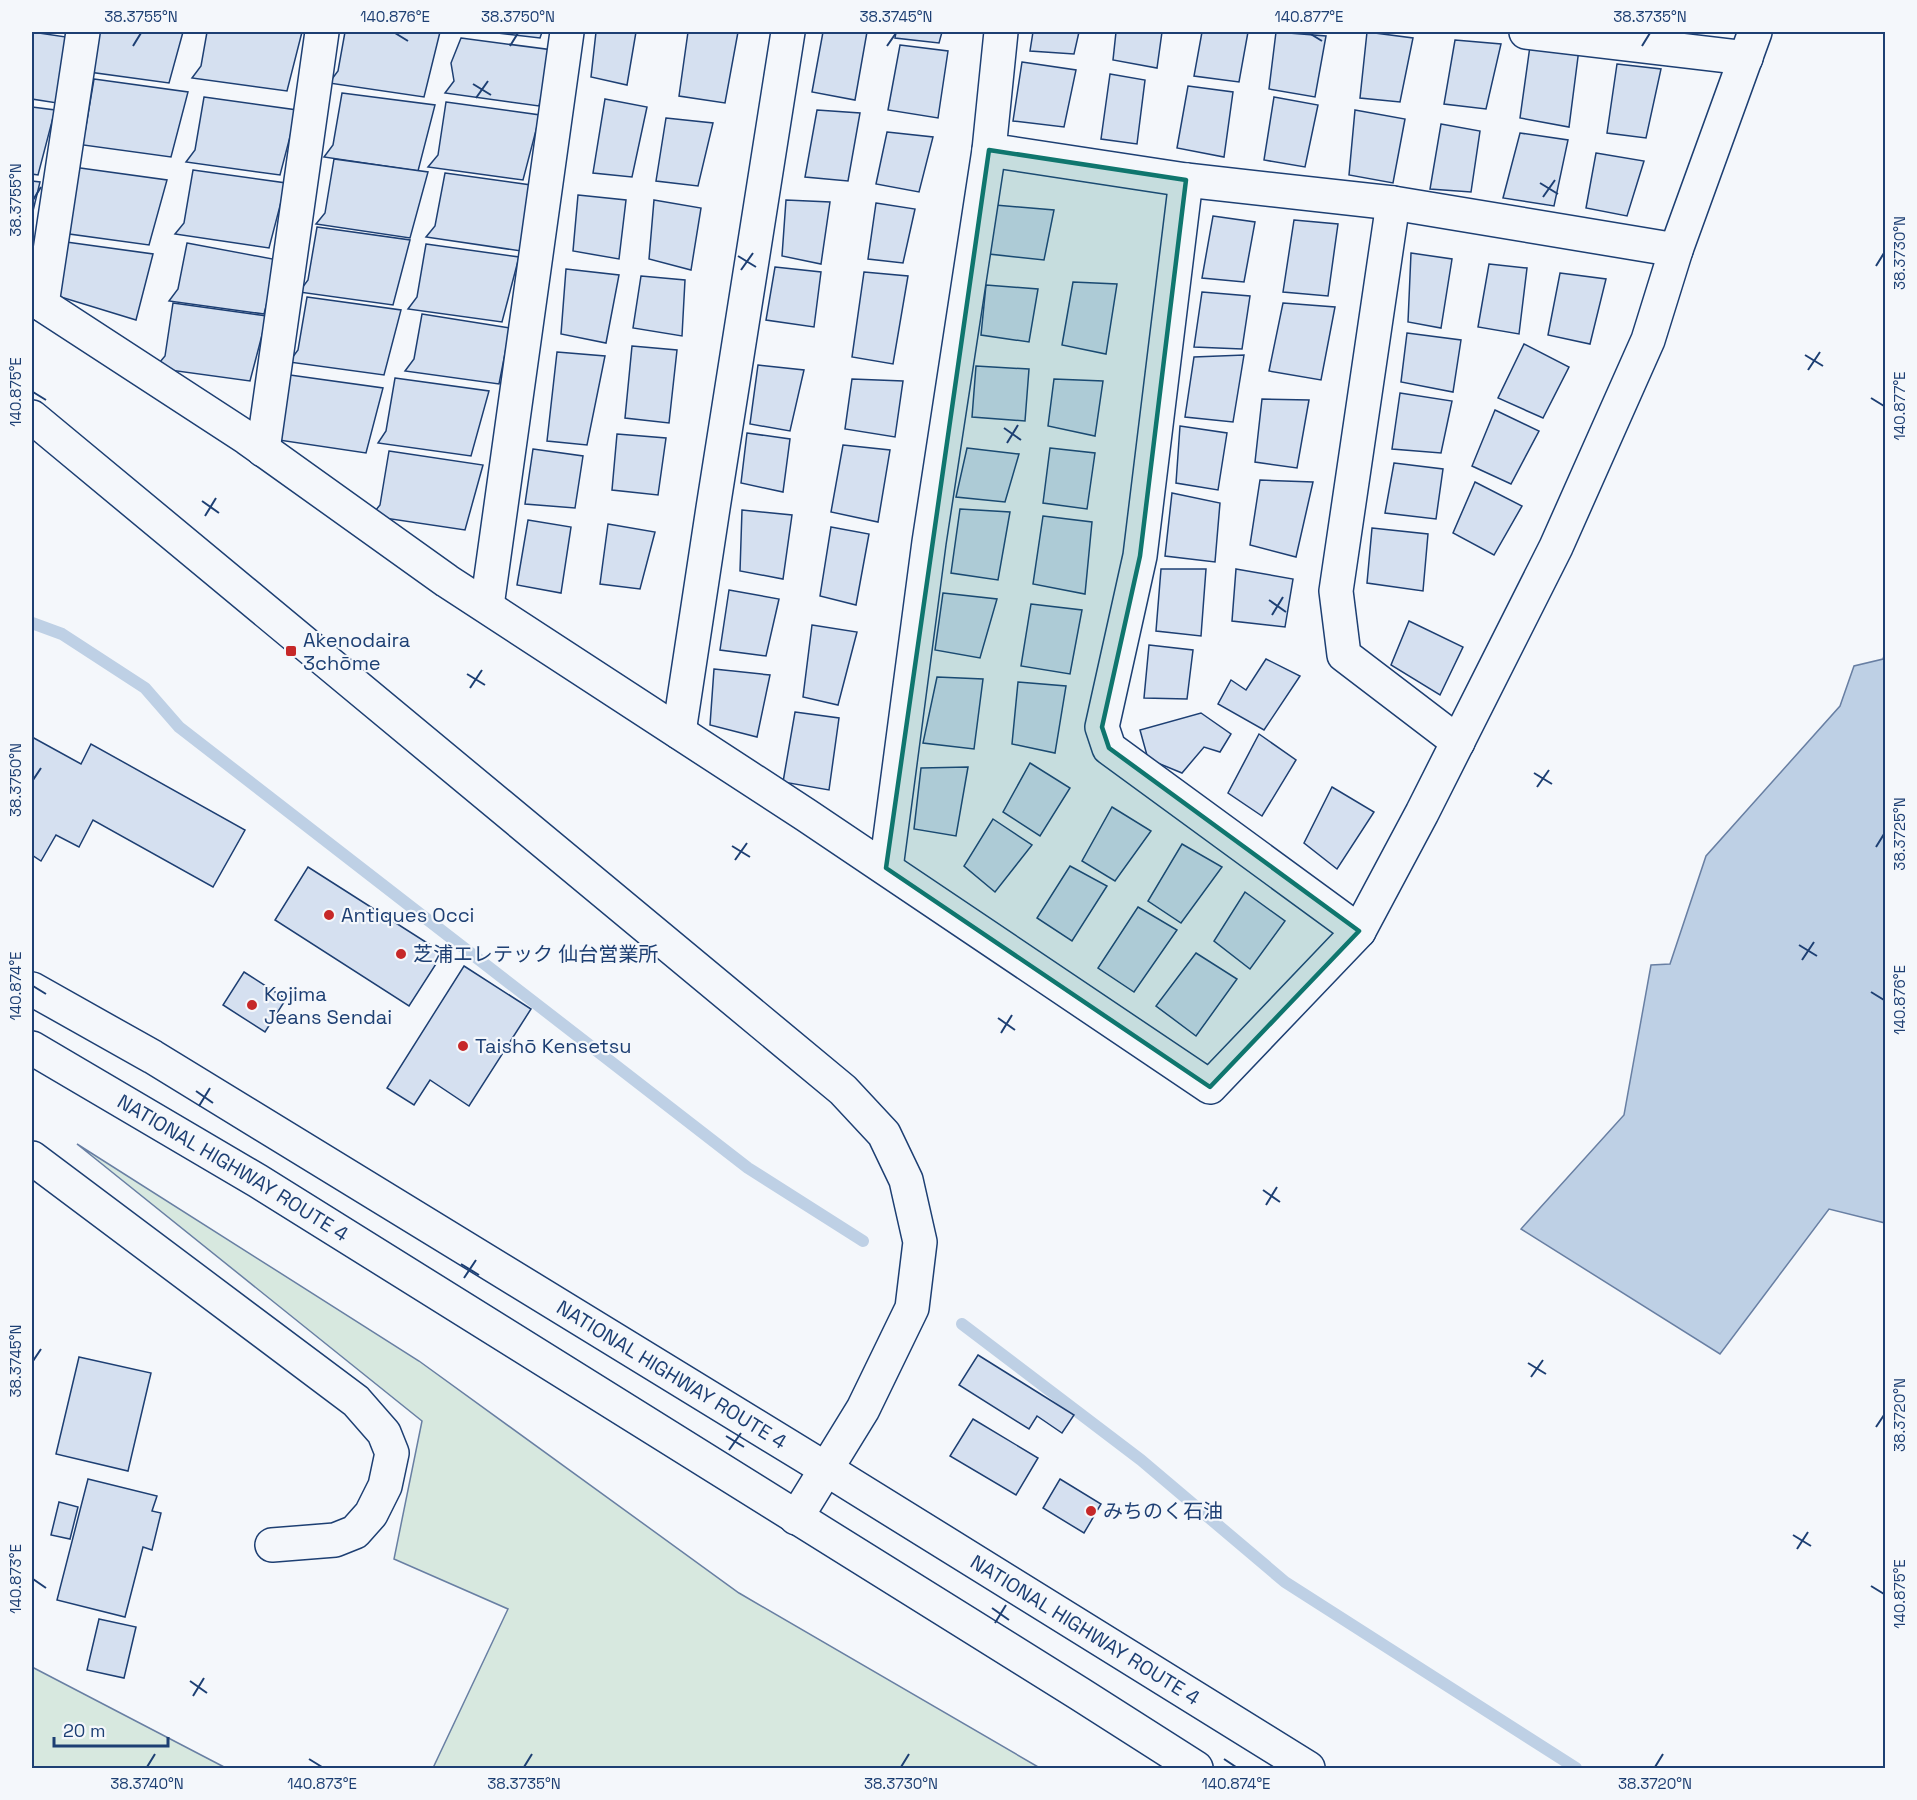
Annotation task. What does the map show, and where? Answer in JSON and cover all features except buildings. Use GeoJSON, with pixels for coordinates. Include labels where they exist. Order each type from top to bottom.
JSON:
{"type":"FeatureCollection","features":[{"type":"Feature","properties":{"kind":"main road"},"geometry":{"type":"LineString","coordinates":[[83,32],[37,301],[263,450],[447,580],[886,868],[1210,1087],[1359,931],[1422,813],[1566,526],[1648,340],[1676,250],[1750,45],[1526,32]]}},
{"type":"Feature","properties":{"kind":"main road"},"geometry":{"type":"LineString","coordinates":[[263,450],[322,32]]}},
{"type":"Feature","properties":{"kind":"main road"},"geometry":{"type":"LineString","coordinates":[[487,606],[567,32]]}},
{"type":"Feature","properties":{"kind":"main road"},"geometry":{"type":"LineString","coordinates":[[679,732],[788,32]]}},
{"type":"Feature","properties":{"kind":"main road"},"geometry":{"type":"LineString","coordinates":[[886,868],[929,542],[989,150],[1001,32]]}},
{"type":"Feature","properties":{"kind":"main road"},"geometry":{"type":"LineString","coordinates":[[989,150],[1186,180],[1393,203],[1676,250]]}},
{"type":"Feature","properties":{"kind":"main road"},"geometry":{"type":"LineString","coordinates":[[1186,180],[1140,556],[1102,727],[1108,748],[1359,931]]}},
{"type":"Feature","properties":{"kind":"main road"},"geometry":{"type":"LineString","coordinates":[[1393,203],[1336,591],[1344,655],[1458,742]]}},
{"type":"Feature","properties":{"kind":"main road"},"geometry":{"type":"LineString","coordinates":[[32,417],[843,1090],[884,1134],[906,1180],[920,1242],[912,1308],[863,1409],[796,1518]]}},
{"type":"Feature","properties":{"kind":"main road","name":"NATIONAL HIGHWAY ROUTE 4"},"geometry":{"type":"LineString","coordinates":[[32,989],[163,1063],[826,1469],[1308,1768]]}},
{"type":"Feature","properties":{"kind":"main road","name":"NATIONAL HIGHWAY ROUTE 4"},"geometry":{"type":"LineString","coordinates":[[32,1048],[258,1181],[1196,1768]]}},
{"type":"Feature","properties":{"kind":"main road"},"geometry":{"type":"LineString","coordinates":[[32,1158],[356,1401],[384,1433],[392,1453],[385,1486],[371,1514],[355,1532],[335,1540],[272,1545]]}},
{"type":"Feature","properties":{"kind":"highlighted area"},"geometry":{"type":"Polygon","coordinates":[[[989,150],[1186,180],[1140,556],[1102,727],[1109,748],[1359,931],[1210,1087],[886,868],[989,150]]]}},
{"type":"Feature","properties":{"kind":"shaded area"},"geometry":{"type":"Polygon","coordinates":[[[77,1144],[419,1361],[739,1593],[1040,1768],[433,1768],[508,1609],[394,1559],[422,1421],[77,1144]]]}},
{"type":"Feature","properties":{"kind":"shaded area"},"geometry":{"type":"Polygon","coordinates":[[[32,1667],[226,1768],[32,1768],[32,1667]]]}},
{"type":"Feature","properties":{"kind":"water"},"geometry":{"type":"Polygon","coordinates":[[[1885,653],[1885,1223],[1829,1209],[1720,1354],[1521,1229],[1624,1115],[1651,965],[1670,964],[1706,856],[1840,706],[1854,666],[1883,659],[1885,653]]]}},
{"type":"Feature","properties":{"kind":"waterway"},"geometry":{"type":"LineString","coordinates":[[32,623],[62,634],[145,688],[179,727],[748,1168],[863,1241]]}},
{"type":"Feature","properties":{"kind":"waterway"},"geometry":{"type":"LineString","coordinates":[[962,1324],[1141,1460],[1285,1582],[1576,1768]]}},
{"type":"Feature","properties":{"kind":"place","name":"Akenodaira 3chōme"},"geometry":{"type":"Point","coordinates":[291,651]}},
{"type":"Feature","properties":{"kind":"place","name":"Antiques Occi"},"geometry":{"type":"Point","coordinates":[329,915]}},
{"type":"Feature","properties":{"kind":"place","name":"芝浦エレテック 仙台営業所"},"geometry":{"type":"Point","coordinates":[401,954]}},
{"type":"Feature","properties":{"kind":"place","name":"Kojima Jeans Sendai"},"geometry":{"type":"Point","coordinates":[252,1005]}},
{"type":"Feature","properties":{"kind":"place","name":"Taishō Kensetsu"},"geometry":{"type":"Point","coordinates":[463,1046]}},
{"type":"Feature","properties":{"kind":"place","name":"みちのく石油"},"geometry":{"type":"Point","coordinates":[1091,1511]}}]}
